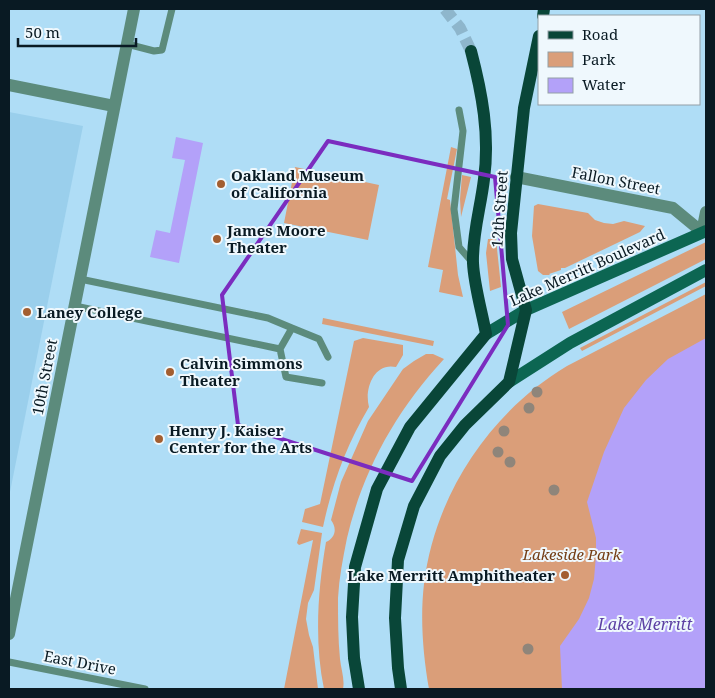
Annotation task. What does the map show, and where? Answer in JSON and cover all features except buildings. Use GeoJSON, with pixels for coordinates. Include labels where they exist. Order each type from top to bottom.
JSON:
{"type":"FeatureCollection","features":[{"type":"Feature","properties":{"kind":"main road","name":"12th Street"},"geometry":{"type":"LineString","coordinates":[[510,382],[526,310],[512,259],[511,233],[524,108],[538,41]]}},
{"type":"Feature","properties":{"kind":"main road","name":"12th Street"},"geometry":{"type":"LineString","coordinates":[[471,51],[481,90],[486,126],[484,177],[473,263],[486,334]]}},
{"type":"Feature","properties":{"kind":"main road","name":"Lake Merritt Boulevard"},"geometry":{"type":"LineString","coordinates":[[359,689],[354,658],[352,626],[355,567],[376,489],[410,427],[486,334],[526,310],[704,232]]}},
{"type":"Feature","properties":{"kind":"main road"},"geometry":{"type":"LineString","coordinates":[[401,689],[395,618],[398,560],[414,506],[440,456],[465,425],[510,382],[570,343],[706,270]]}},
{"type":"Feature","properties":{"kind":"street","name":"10th Street"},"geometry":{"type":"LineString","coordinates":[[9,634],[134,9]]}},
{"type":"Feature","properties":{"kind":"street"},"geometry":{"type":"LineString","coordinates":[[9,85],[114,106]]}},
{"type":"Feature","properties":{"kind":"street","name":"Fallon Street"},"geometry":{"type":"LineString","coordinates":[[516,177],[673,208],[704,232]]}},
{"type":"Feature","properties":{"kind":"street"},"geometry":{"type":"LineString","coordinates":[[704,232],[706,212]]}},
{"type":"Feature","properties":{"kind":"lane"},"geometry":{"type":"LineString","coordinates":[[127,44],[154,51],[162,50],[172,9]]}},
{"type":"Feature","properties":{"kind":"lane"},"geometry":{"type":"LineString","coordinates":[[459,110],[463,131],[454,209],[459,248],[473,263]]}},
{"type":"Feature","properties":{"kind":"lane"},"geometry":{"type":"LineString","coordinates":[[80,279],[268,318],[319,339],[328,357]]}},
{"type":"Feature","properties":{"kind":"lane"},"geometry":{"type":"LineString","coordinates":[[75,306],[280,349]]}},
{"type":"Feature","properties":{"kind":"lane"},"geometry":{"type":"LineString","coordinates":[[292,328],[280,349],[286,377],[322,383]]}},
{"type":"Feature","properties":{"kind":"lane","name":"East Drive"},"geometry":{"type":"LineString","coordinates":[[9,662],[145,689]]}},
{"type":"Feature","properties":{"kind":"highlighted area"},"geometry":{"type":"Polygon","coordinates":[[[328,141],[495,177],[508,325],[412,481],[238,425],[222,295],[328,141]]]}},
{"type":"Feature","properties":{"kind":"shaded area","name":"Laney College"},"geometry":{"type":"Polygon","coordinates":[[[9,112],[83,126],[9,497],[9,112]]]}},
{"type":"Feature","properties":{"kind":"green space"},"geometry":{"type":"Polygon","coordinates":[[[451,147],[457,149],[447,199],[450,200],[458,275],[463,297],[439,292],[443,270],[428,267],[451,147]]]}},
{"type":"Feature","properties":{"kind":"green space"},"geometry":{"type":"Polygon","coordinates":[[[295,167],[379,185],[368,240],[284,223],[295,167]]]}},
{"type":"Feature","properties":{"kind":"green space"},"geometry":{"type":"Polygon","coordinates":[[[462,175],[471,177],[461,217],[460,199],[462,175]]]}},
{"type":"Feature","properties":{"kind":"green space"},"geometry":{"type":"Polygon","coordinates":[[[538,204],[588,213],[595,220],[604,223],[613,224],[624,221],[645,226],[640,232],[565,268],[561,268],[561,270],[550,275],[543,275],[538,271],[532,236],[534,206],[538,204]]]}},
{"type":"Feature","properties":{"kind":"green space"},"geometry":{"type":"Polygon","coordinates":[[[488,239],[496,239],[501,287],[490,291],[486,253],[488,239]]]}},
{"type":"Feature","properties":{"kind":"green space"},"geometry":{"type":"Polygon","coordinates":[[[706,242],[706,259],[569,329],[562,312],[706,242]]]}},
{"type":"Feature","properties":{"kind":"green space"},"geometry":{"type":"Polygon","coordinates":[[[706,282],[706,286],[582,351],[580,348],[706,282]]]}},
{"type":"Feature","properties":{"kind":"green space","name":"Lakeside Park"},"geometry":{"type":"Polygon","coordinates":[[[706,294],[706,689],[429,689],[425,663],[422,610],[424,584],[430,551],[440,518],[471,458],[491,431],[539,385],[567,366],[706,294]]]}},
{"type":"Feature","properties":{"kind":"green space"},"geometry":{"type":"Polygon","coordinates":[[[323,318],[434,341],[433,346],[322,324],[323,318]]]}},
{"type":"Feature","properties":{"kind":"green space"},"geometry":{"type":"Polygon","coordinates":[[[363,338],[403,345],[403,355],[396,367],[382,369],[372,378],[368,392],[369,407],[341,465],[323,527],[302,522],[305,509],[320,504],[354,341],[363,338]]]}},
{"type":"Feature","properties":{"kind":"green space"},"geometry":{"type":"Polygon","coordinates":[[[426,354],[433,354],[444,359],[411,399],[396,421],[372,465],[354,513],[344,553],[338,598],[339,644],[343,689],[324,689],[318,634],[319,597],[326,542],[334,535],[334,526],[331,520],[341,482],[368,421],[403,369],[426,354]]]}},
{"type":"Feature","properties":{"kind":"green space"},"geometry":{"type":"Polygon","coordinates":[[[301,529],[322,533],[314,590],[308,603],[306,619],[313,647],[318,689],[284,689],[313,540],[299,545],[297,543],[301,529]]]}},
{"type":"Feature","properties":{"kind":"water"},"geometry":{"type":"Polygon","coordinates":[[[176,137],[203,143],[179,263],[150,257],[156,230],[170,233],[185,160],[172,158],[176,137]]]}},
{"type":"Feature","properties":{"kind":"water","name":"Lake Merritt"},"geometry":{"type":"Polygon","coordinates":[[[706,338],[706,689],[562,689],[560,646],[579,619],[589,598],[594,579],[596,538],[587,502],[604,452],[624,408],[646,380],[668,359],[706,338]]]}},
{"type":"Feature","properties":{"kind":"tunnel"},"geometry":{"type":"LineString","coordinates":[[445,9],[460,28],[471,51]]}},
{"type":"Feature","properties":{"kind":"place","name":"Oakland Museum of California"},"geometry":{"type":"Point","coordinates":[221,184]}},
{"type":"Feature","properties":{"kind":"place","name":"James Moore Theater"},"geometry":{"type":"Point","coordinates":[217,239]}},
{"type":"Feature","properties":{"kind":"place","name":"Laney College"},"geometry":{"type":"Point","coordinates":[27,312]}},
{"type":"Feature","properties":{"kind":"place","name":"Calvin Simmons Theater"},"geometry":{"type":"Point","coordinates":[170,372]}},
{"type":"Feature","properties":{"kind":"place","name":"Henry J. Kaiser Center for the Arts"},"geometry":{"type":"Point","coordinates":[159,439]}},
{"type":"Feature","properties":{"kind":"place","name":"Lake Merritt Amphitheater"},"geometry":{"type":"Point","coordinates":[565,575]}}]}
